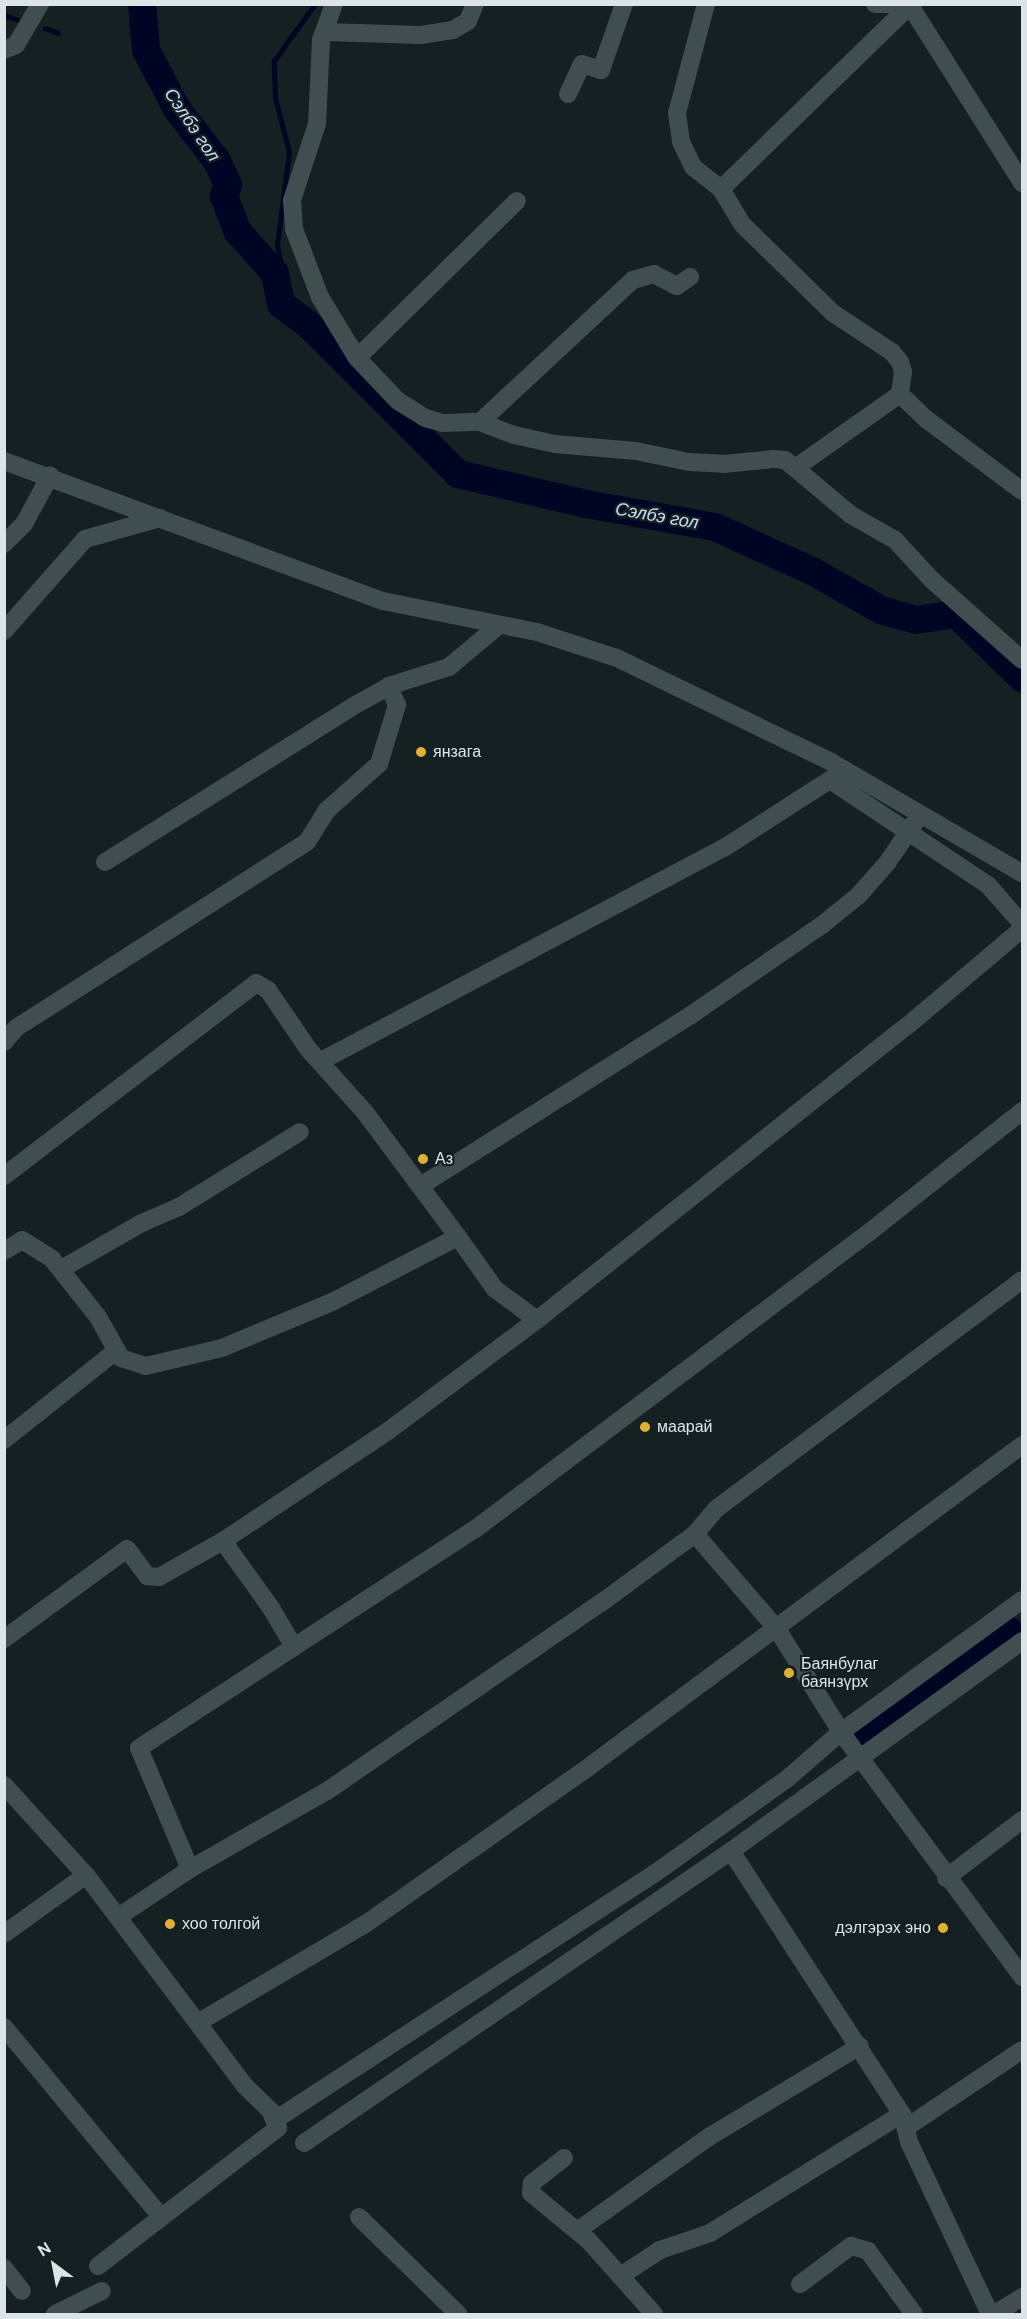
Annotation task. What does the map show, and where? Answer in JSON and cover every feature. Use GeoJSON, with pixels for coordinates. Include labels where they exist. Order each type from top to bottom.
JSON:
{"type":"FeatureCollection","features":[{"type":"Feature","properties":{"kind":"street"},"geometry":{"type":"LineString","coordinates":[[4,50],[16,45],[40,4]]}},
{"type":"Feature","properties":{"kind":"street"},"geometry":{"type":"LineString","coordinates":[[334,4],[326,32],[321,40],[317,124],[292,200],[294,229],[320,297],[357,358],[398,401],[425,418],[442,423],[480,422],[514,435],[555,444],[636,451],[689,462],[724,464],[785,460],[850,515],[895,540],[932,580],[1023,660]]}},
{"type":"Feature","properties":{"kind":"street"},"geometry":{"type":"LineString","coordinates":[[326,32],[421,34],[453,30],[468,21],[475,4]]}},
{"type":"Feature","properties":{"kind":"street"},"geometry":{"type":"LineString","coordinates":[[568,94],[582,64],[601,70],[624,4]]}},
{"type":"Feature","properties":{"kind":"street"},"geometry":{"type":"LineString","coordinates":[[706,4],[677,113],[681,142],[693,167],[721,189],[742,224],[833,313],[900,362],[903,384],[900,394],[795,468]]}},
{"type":"Feature","properties":{"kind":"street"},"geometry":{"type":"LineString","coordinates":[[875,4],[889,4]]}},
{"type":"Feature","properties":{"kind":"street"},"geometry":{"type":"LineString","coordinates":[[721,189],[910,5],[1023,183]]}},
{"type":"Feature","properties":{"kind":"street"},"geometry":{"type":"LineString","coordinates":[[357,358],[517,201]]}},
{"type":"Feature","properties":{"kind":"street"},"geometry":{"type":"LineString","coordinates":[[480,422],[633,280],[654,274],[677,286],[690,277]]}},
{"type":"Feature","properties":{"kind":"street"},"geometry":{"type":"LineString","coordinates":[[900,394],[926,419],[1023,491]]}},
{"type":"Feature","properties":{"kind":"street"},"geometry":{"type":"LineString","coordinates":[[4,461],[50,476],[383,601],[565,638],[617,658],[845,770],[1023,873]]}},
{"type":"Feature","properties":{"kind":"street"},"geometry":{"type":"LineString","coordinates":[[4,544],[24,524],[50,476]]}},
{"type":"Feature","properties":{"kind":"street"},"geometry":{"type":"LineString","coordinates":[[4,631],[85,539],[160,518]]}},
{"type":"Feature","properties":{"kind":"street"},"geometry":{"type":"LineString","coordinates":[[105,862],[389,686],[449,667],[498,626]]}},
{"type":"Feature","properties":{"kind":"street"},"geometry":{"type":"LineString","coordinates":[[4,1042],[16,1028],[307,842],[326,811],[379,764],[397,705],[389,686]]}},
{"type":"Feature","properties":{"kind":"street"},"geometry":{"type":"LineString","coordinates":[[321,1061],[381,1025],[724,848],[845,770]]}},
{"type":"Feature","properties":{"kind":"street"},"geometry":{"type":"LineString","coordinates":[[830,780],[907,834],[988,885],[1023,924]]}},
{"type":"Feature","properties":{"kind":"street"},"geometry":{"type":"LineString","coordinates":[[422,1185],[691,1015],[822,925],[858,896],[920,815]]}},
{"type":"Feature","properties":{"kind":"street"},"geometry":{"type":"LineString","coordinates":[[4,1639],[127,1549],[152,1579],[223,1541],[425,1405],[537,1320],[906,1027],[1023,929]]}},
{"type":"Feature","properties":{"kind":"street"},"geometry":{"type":"LineString","coordinates":[[4,1176],[256,983],[268,990],[321,1061],[422,1185],[495,1289],[537,1320]]}},
{"type":"Feature","properties":{"kind":"street"},"geometry":{"type":"LineString","coordinates":[[190,1869],[139,1748],[474,1530],[867,1234],[1023,1112]]}},
{"type":"Feature","properties":{"kind":"street"},"geometry":{"type":"LineString","coordinates":[[63,1268],[142,1223],[179,1207],[300,1132]]}},
{"type":"Feature","properties":{"kind":"street"},"geometry":{"type":"LineString","coordinates":[[4,1251],[22,1239],[63,1268],[120,1358],[146,1366],[222,1348],[332,1302],[458,1237]]}},
{"type":"Feature","properties":{"kind":"street"},"geometry":{"type":"LineString","coordinates":[[118,1917],[190,1869],[297,1809],[416,1732],[695,1534],[716,1509],[1023,1280]]}},
{"type":"Feature","properties":{"kind":"street"},"geometry":{"type":"LineString","coordinates":[[4,1440],[116,1351]]}},
{"type":"Feature","properties":{"kind":"street"},"geometry":{"type":"LineString","coordinates":[[199,2022],[364,1925],[777,1629],[1023,1445]]}},
{"type":"Feature","properties":{"kind":"street"},"geometry":{"type":"LineString","coordinates":[[695,1534],[777,1629],[842,1732],[946,1878],[1023,1977]]}},
{"type":"Feature","properties":{"kind":"street"},"geometry":{"type":"LineString","coordinates":[[223,1541],[272,1608],[294,1647]]}},
{"type":"Feature","properties":{"kind":"street"},"geometry":{"type":"LineString","coordinates":[[272,2115],[285,2115],[654,1874],[788,1778],[842,1732],[1023,1600]]}},
{"type":"Feature","properties":{"kind":"street"},"geometry":{"type":"LineString","coordinates":[[304,2142],[731,1851],[1023,1641]]}},
{"type":"Feature","properties":{"kind":"street"},"geometry":{"type":"LineString","coordinates":[[4,1785],[86,1875],[272,2115],[278,2128],[98,2266]]}},
{"type":"Feature","properties":{"kind":"street"},"geometry":{"type":"LineString","coordinates":[[946,1878],[1023,1820]]}},
{"type":"Feature","properties":{"kind":"street"},"geometry":{"type":"LineString","coordinates":[[731,1851],[860,2046],[904,2120],[909,2142],[990,2314]]}},
{"type":"Feature","properties":{"kind":"street"},"geometry":{"type":"LineString","coordinates":[[4,1934],[86,1875]]}},
{"type":"Feature","properties":{"kind":"street"},"geometry":{"type":"LineString","coordinates":[[4,2027],[161,2217]]}},
{"type":"Feature","properties":{"kind":"street"},"geometry":{"type":"LineString","coordinates":[[577,2231],[710,2137],[860,2046]]}},
{"type":"Feature","properties":{"kind":"street"},"geometry":{"type":"LineString","coordinates":[[622,2274],[660,2250],[710,2233],[1023,2050]]}},
{"type":"Feature","properties":{"kind":"street"},"geometry":{"type":"LineString","coordinates":[[354,2068],[375,2092]]}},
{"type":"Feature","properties":{"kind":"street"},"geometry":{"type":"LineString","coordinates":[[564,2158],[530,2188],[534,2198],[577,2231],[622,2274],[654,2314]]}},
{"type":"Feature","properties":{"kind":"street"},"geometry":{"type":"LineString","coordinates":[[359,2217],[458,2314]]}},
{"type":"Feature","properties":{"kind":"street"},"geometry":{"type":"LineString","coordinates":[[800,2284],[851,2246],[868,2251],[914,2314]]}},
{"type":"Feature","properties":{"kind":"street"},"geometry":{"type":"LineString","coordinates":[[4,2268],[22,2291]]}},
{"type":"Feature","properties":{"kind":"street"},"geometry":{"type":"LineString","coordinates":[[55,2314],[102,2291]]}},
{"type":"Feature","properties":{"kind":"street"},"geometry":{"type":"LineString","coordinates":[[995,2314],[1023,2296]]}},
{"type":"Feature","properties":{"kind":"waterway","name":"Сэлбэ гол"},"geometry":{"type":"LineString","coordinates":[[142,4],[146,50],[177,109],[217,161],[228,185],[224,196],[238,232],[275,273],[281,304],[308,324],[458,474],[586,504],[715,527],[814,572],[881,610],[915,620],[956,614],[1022,678]]}},
{"type":"Feature","properties":{"kind":"waterway","name":"Сэлбэ гол"},"geometry":{"type":"LineString","coordinates":[[308,324],[286,292],[277,245],[289,152],[275,98],[274,61],[315,4]]}},
{"type":"Feature","properties":{"kind":"waterway"},"geometry":{"type":"LineString","coordinates":[[4,15],[21,21]]}},
{"type":"Feature","properties":{"kind":"waterway"},"geometry":{"type":"LineString","coordinates":[[45,28],[58,33]]}},
{"type":"Feature","properties":{"kind":"waterway"},"geometry":{"type":"LineString","coordinates":[[862,1736],[1010,1631]]}},
{"type":"Feature","properties":{"kind":"place","name":"янзага"},"geometry":{"type":"Point","coordinates":[421,752]}},
{"type":"Feature","properties":{"kind":"place","name":"Аз"},"geometry":{"type":"Point","coordinates":[423,1159]}},
{"type":"Feature","properties":{"kind":"place","name":"маарай"},"geometry":{"type":"Point","coordinates":[645,1427]}},
{"type":"Feature","properties":{"kind":"place","name":"Баянбулаг баянзүрх"},"geometry":{"type":"Point","coordinates":[789,1673]}},
{"type":"Feature","properties":{"kind":"place","name":"хоо толгой"},"geometry":{"type":"Point","coordinates":[170,1924]}},
{"type":"Feature","properties":{"kind":"place","name":"дэлгэрэх эно"},"geometry":{"type":"Point","coordinates":[943,1928]}}]}
